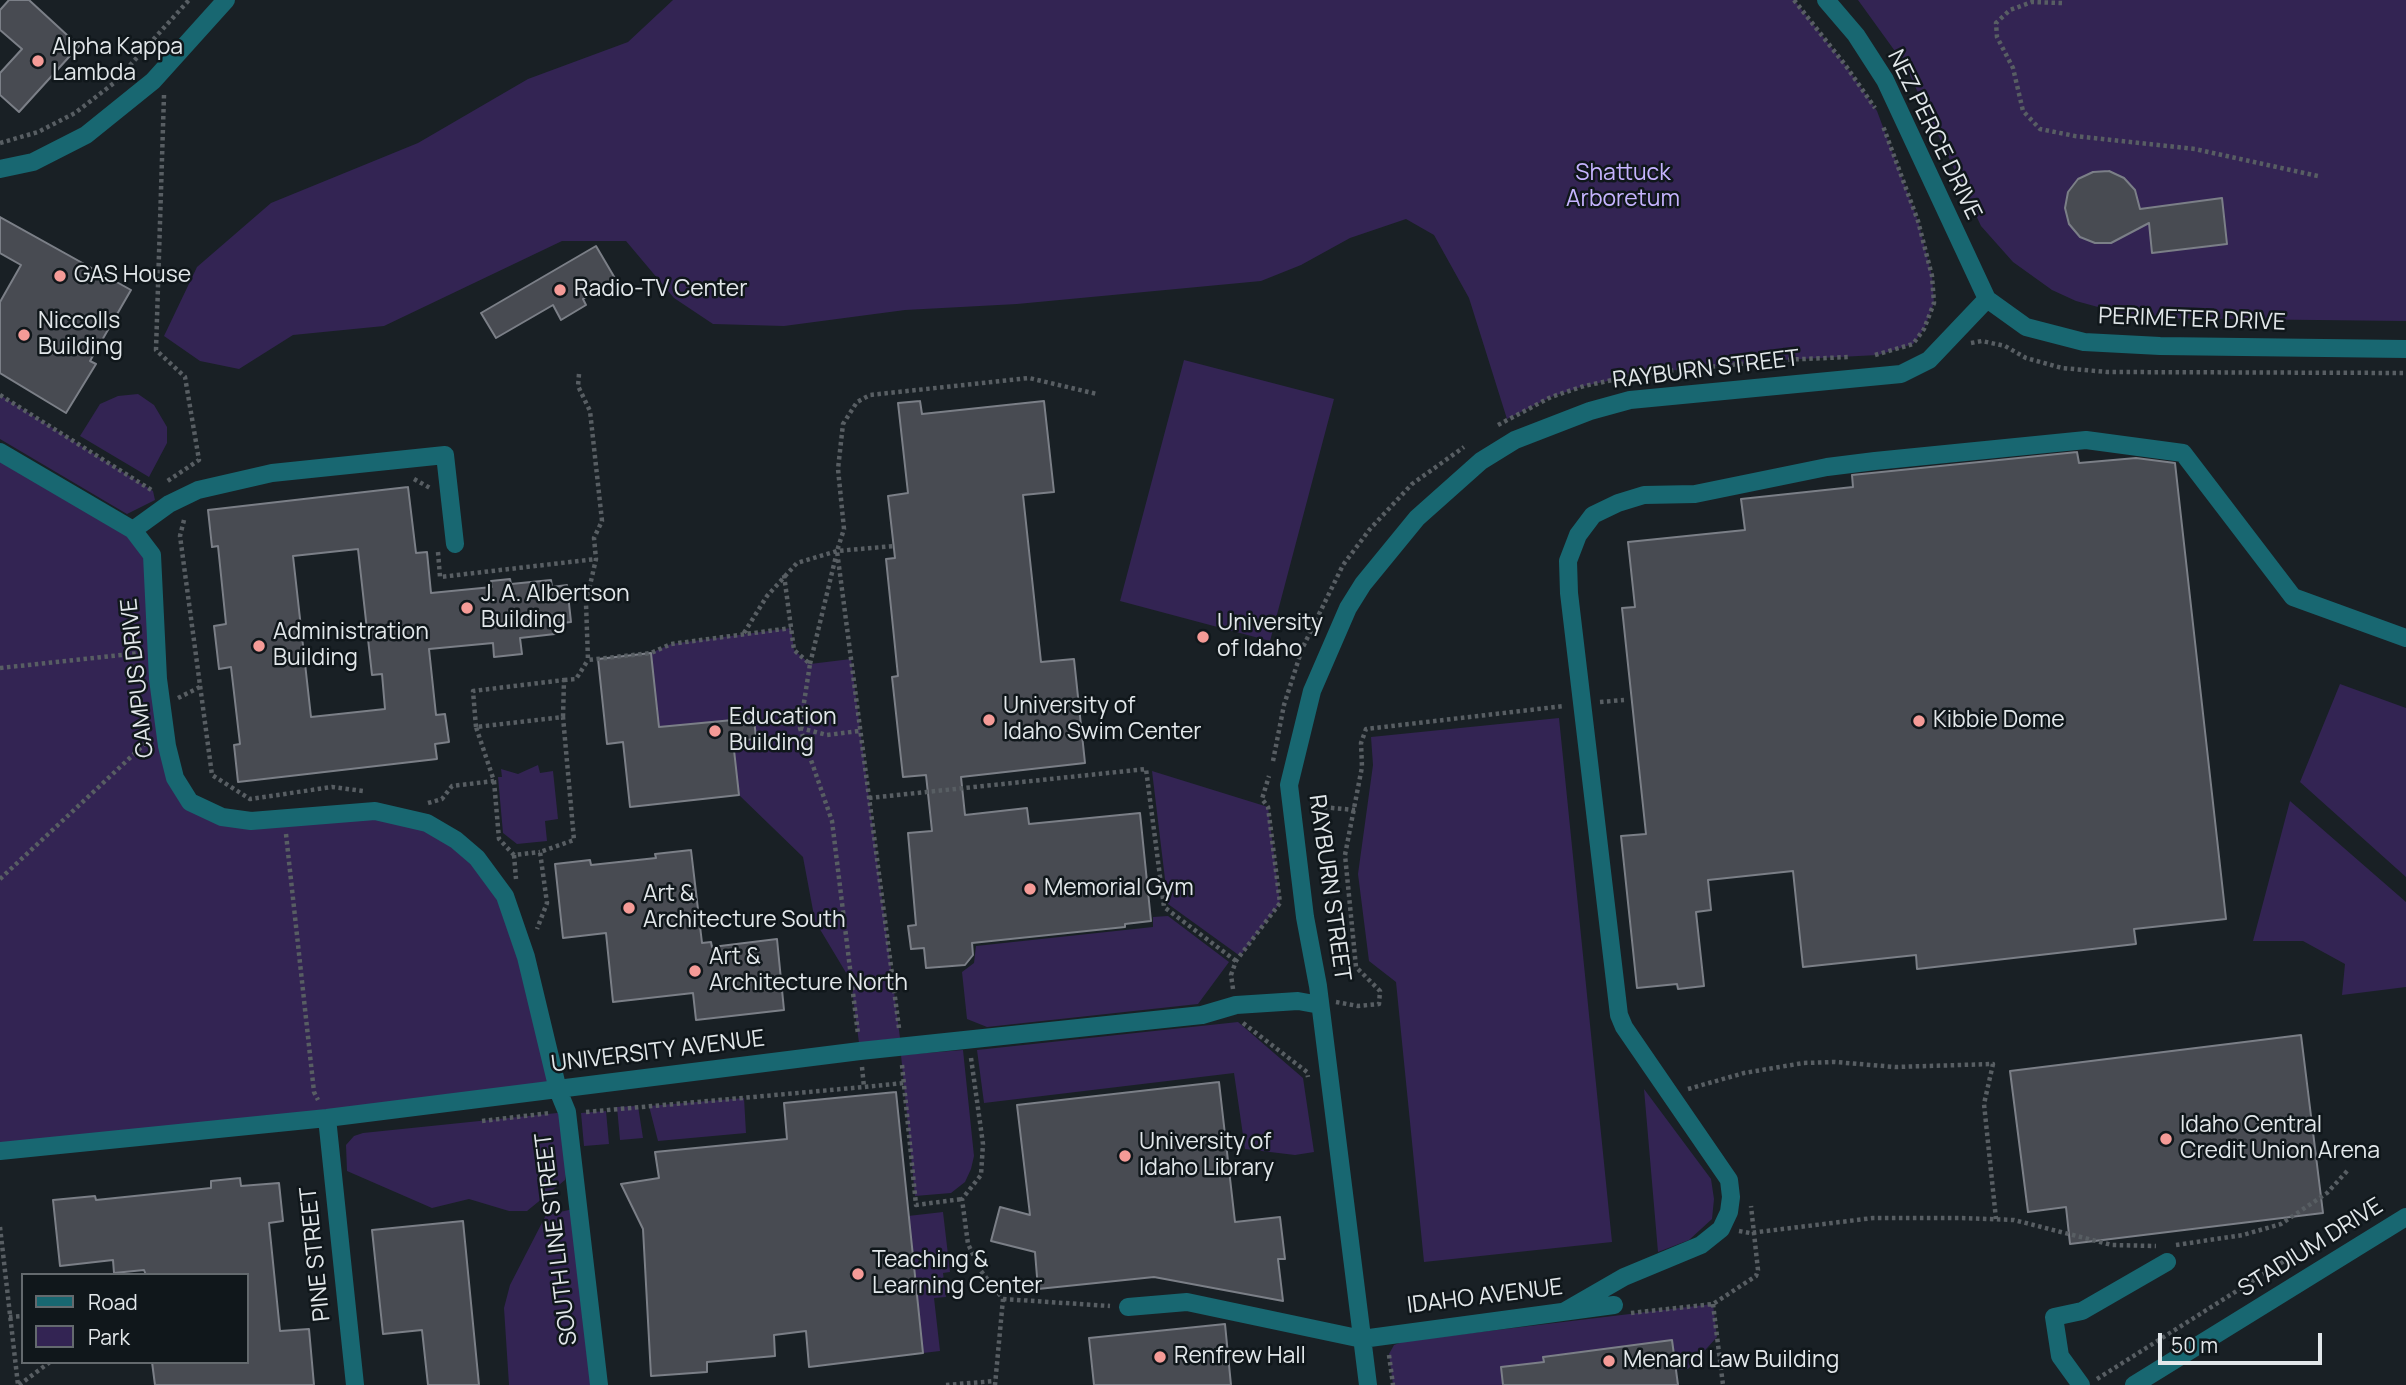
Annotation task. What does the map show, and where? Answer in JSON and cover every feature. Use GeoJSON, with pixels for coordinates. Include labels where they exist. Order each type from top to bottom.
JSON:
{"type":"FeatureCollection","features":[{"type":"Feature","properties":{"kind":"street"},"geometry":{"type":"LineString","coordinates":[[0,169],[33,162],[86,135],[153,80],[226,0]]}},
{"type":"Feature","properties":{"kind":"street","name":"NEZ PERCE DRIVE"},"geometry":{"type":"LineString","coordinates":[[1826,0],[1856,35],[1885,80],[1987,299]]}},
{"type":"Feature","properties":{"kind":"street","name":"PERIMETER DRIVE"},"geometry":{"type":"LineString","coordinates":[[1987,299],[2026,327],[2084,342],[2160,346],[2406,349]]}},
{"type":"Feature","properties":{"kind":"street","name":"RAYBURN STREET"},"geometry":{"type":"LineString","coordinates":[[1368,1385],[1320,1004],[1305,916],[1289,785],[1312,691],[1348,608],[1363,584],[1417,517],[1446,489],[1504,447],[1590,411],[1630,400],[1911,370],[1929,360],[1987,299]]}},
{"type":"Feature","properties":{"kind":"street"},"geometry":{"type":"LineString","coordinates":[[1565,1311],[1624,1277],[1701,1245],[1721,1229],[1729,1212],[1729,1180],[1624,1027],[1619,1015],[1568,561],[1578,536],[1593,516],[1618,503],[1644,495],[1695,494],[1827,467],[2086,440],[2183,453],[2293,597],[2406,638]]}},
{"type":"Feature","properties":{"kind":"street","name":"CAMPUS DRIVE"},"geometry":{"type":"LineString","coordinates":[[0,452],[133,530],[152,555],[164,726],[175,778],[190,802],[222,817],[251,821],[284,816],[375,811],[427,823],[456,839],[477,858],[506,896],[526,957],[558,1090]]}},
{"type":"Feature","properties":{"kind":"street"},"geometry":{"type":"LineString","coordinates":[[133,530],[169,504],[198,490],[272,473],[445,455],[455,544]]}},
{"type":"Feature","properties":{"kind":"street","name":"UNIVERSITY AVENUE"},"geometry":{"type":"LineString","coordinates":[[0,1151],[327,1118],[860,1051],[900,1043],[969,1040],[1202,1016],[1236,1005],[1298,1001],[1320,1004]]}},
{"type":"Feature","properties":{"kind":"street","name":"SOUTH LINE STREET"},"geometry":{"type":"LineString","coordinates":[[558,1090],[567,1112],[599,1385]]}},
{"type":"Feature","properties":{"kind":"street","name":"PINE STREET"},"geometry":{"type":"LineString","coordinates":[[327,1118],[355,1385]]}},
{"type":"Feature","properties":{"kind":"street","name":"STADIUM DRIVE"},"geometry":{"type":"LineString","coordinates":[[2134,1385],[2406,1217]]}},
{"type":"Feature","properties":{"kind":"street"},"geometry":{"type":"LineString","coordinates":[[2081,1385],[2060,1356],[2054,1317],[2082,1311],[2168,1251]]}},
{"type":"Feature","properties":{"kind":"street"},"geometry":{"type":"LineString","coordinates":[[1128,1307],[1187,1301],[1362,1339]]}},
{"type":"Feature","properties":{"kind":"street","name":"IDAHO AVENUE"},"geometry":{"type":"LineString","coordinates":[[1362,1339],[1614,1306]]}},
{"type":"Feature","properties":{"kind":"path"},"geometry":{"type":"LineString","coordinates":[[0,143],[38,132],[75,113],[95,98],[114,83],[189,0]]}},
{"type":"Feature","properties":{"kind":"path"},"geometry":{"type":"LineString","coordinates":[[1794,0],[1833,47],[1877,111]]}},
{"type":"Feature","properties":{"kind":"path"},"geometry":{"type":"LineString","coordinates":[[2062,3],[2032,2],[2010,10],[1996,23],[1997,37],[2013,68],[2023,111],[2040,129],[2075,136],[2195,149],[2318,176]]}},
{"type":"Feature","properties":{"kind":"path"},"geometry":{"type":"LineString","coordinates":[[153,80],[166,98],[158,245],[156,350],[185,377],[199,460],[153,491]]}},
{"type":"Feature","properties":{"kind":"path"},"geometry":{"type":"LineString","coordinates":[[1865,356],[1913,344],[1924,329],[1934,303],[1932,276],[1918,221],[1881,122]]}},
{"type":"Feature","properties":{"kind":"path"},"geometry":{"type":"LineString","coordinates":[[1496,426],[1551,397],[1584,386],[1646,373],[1781,360],[1852,357]]}},
{"type":"Feature","properties":{"kind":"path"},"geometry":{"type":"LineString","coordinates":[[517,884],[514,855],[499,839],[494,781],[476,727],[473,691],[576,679],[588,660],[586,603],[596,559],[593,538],[602,521],[590,411],[578,386],[579,374]]}},
{"type":"Feature","properties":{"kind":"path"},"geometry":{"type":"LineString","coordinates":[[864,1087],[832,821],[800,729],[810,664],[844,528],[838,447],[843,424],[857,402],[870,395],[1029,378],[1097,394]]}},
{"type":"Feature","properties":{"kind":"path"},"geometry":{"type":"LineString","coordinates":[[0,395],[153,491],[169,504]]}},
{"type":"Feature","properties":{"kind":"path"},"geometry":{"type":"LineString","coordinates":[[1309,1085],[1307,1072],[1237,1018],[1231,975],[1236,961],[1280,903],[1268,807],[1262,799],[1284,705],[1302,649],[1343,565],[1370,529],[1412,484],[1474,441]]}},
{"type":"Feature","properties":{"kind":"path"},"geometry":{"type":"LineString","coordinates":[[415,479],[425,483],[434,500]]}},
{"type":"Feature","properties":{"kind":"path"},"geometry":{"type":"LineString","coordinates":[[437,538],[440,577],[596,559]]}},
{"type":"Feature","properties":{"kind":"path"},"geometry":{"type":"LineString","coordinates":[[744,633],[784,575],[797,563],[837,551],[894,546]]}},
{"type":"Feature","properties":{"kind":"path"},"geometry":{"type":"LineString","coordinates":[[837,551],[900,1043],[916,1205],[962,1199],[981,1175],[983,1144],[969,1040]]}},
{"type":"Feature","properties":{"kind":"path"},"geometry":{"type":"LineString","coordinates":[[784,575],[794,650],[810,664]]}},
{"type":"Feature","properties":{"kind":"path"},"geometry":{"type":"LineString","coordinates":[[588,660],[651,653],[671,644],[791,628]]}},
{"type":"Feature","properties":{"kind":"path"},"geometry":{"type":"LineString","coordinates":[[0,668],[159,652]]}},
{"type":"Feature","properties":{"kind":"path"},"geometry":{"type":"LineString","coordinates":[[514,855],[540,852],[575,839],[563,718],[564,680]]}},
{"type":"Feature","properties":{"kind":"path"},"geometry":{"type":"LineString","coordinates":[[1320,1004],[1379,1004],[1380,991],[1356,967],[1345,855],[1362,767],[1361,743],[1366,729],[1624,700]]}},
{"type":"Feature","properties":{"kind":"path"},"geometry":{"type":"LineString","coordinates":[[476,727],[563,718]]}},
{"type":"Feature","properties":{"kind":"path"},"geometry":{"type":"LineString","coordinates":[[0,879],[164,726]]}},
{"type":"Feature","properties":{"kind":"path"},"geometry":{"type":"LineString","coordinates":[[800,729],[827,735],[859,731]]}},
{"type":"Feature","properties":{"kind":"path"},"geometry":{"type":"LineString","coordinates":[[869,798],[1146,769],[1164,907],[1236,961]]}},
{"type":"Feature","properties":{"kind":"path"},"geometry":{"type":"LineString","coordinates":[[418,806],[442,799],[452,786],[494,781]]}},
{"type":"Feature","properties":{"kind":"path"},"geometry":{"type":"LineString","coordinates":[[284,816],[314,1091],[327,1118]]}},
{"type":"Feature","properties":{"kind":"path"},"geometry":{"type":"LineString","coordinates":[[534,937],[547,903],[540,852]]}},
{"type":"Feature","properties":{"kind":"path"},"geometry":{"type":"LineString","coordinates":[[1686,1090],[1744,1073],[1803,1063],[1835,1062],[1895,1067],[1993,1065],[1984,1104],[1996,1219]]}},
{"type":"Feature","properties":{"kind":"path"},"geometry":{"type":"LineString","coordinates":[[473,1121],[904,1083]]}},
{"type":"Feature","properties":{"kind":"path"},"geometry":{"type":"LineString","coordinates":[[1721,1229],[1750,1233],[1873,1218],[1996,1219],[2014,1220],[2112,1245],[2168,1251],[2281,1224],[2327,1193],[2350,1170]]}},
{"type":"Feature","properties":{"kind":"path"},"geometry":{"type":"LineString","coordinates":[[946,1385],[995,1383],[1003,1298],[981,1271],[968,1244],[962,1199]]}},
{"type":"Feature","properties":{"kind":"path"},"geometry":{"type":"LineString","coordinates":[[0,1227],[19,1385],[47,1364]]}},
{"type":"Feature","properties":{"kind":"path"},"geometry":{"type":"LineString","coordinates":[[2088,1385],[2289,1258]]}},
{"type":"Feature","properties":{"kind":"path"},"geometry":{"type":"LineString","coordinates":[[1003,1298],[1128,1307]]}},
{"type":"Feature","properties":{"kind":"path"},"geometry":{"type":"LineString","coordinates":[[1713,1304],[1723,1385]]}},
{"type":"Feature","properties":{"kind":"path"},"geometry":{"type":"LineString","coordinates":[[9,1317],[21,1316]]}},
{"type":"Feature","properties":{"kind":"green space","name":"Shattuck Arboretum"},"geometry":{"type":"Polygon","coordinates":[[[673,0],[1794,0],[1846,66],[1877,111],[1918,221],[1932,276],[1934,303],[1924,329],[1913,344],[1878,355],[1781,360],[1646,373],[1584,386],[1551,397],[1507,419],[1469,298],[1434,235],[1406,219],[1350,238],[1301,265],[1261,281],[1017,304],[905,310],[784,326],[713,324],[674,298],[626,241],[562,241],[384,326],[293,335],[239,369],[200,361],[164,336],[197,267],[271,203],[418,143],[528,79],[628,42],[673,0]]]}},
{"type":"Feature","properties":{"kind":"green space"},"geometry":{"type":"Polygon","coordinates":[[[1858,0],[2406,0],[2406,321],[2138,318],[2076,301],[2052,290],[2013,262],[1981,226],[1905,65],[1858,0]]]}},
{"type":"Feature","properties":{"kind":"green space"},"geometry":{"type":"Polygon","coordinates":[[[1184,360],[1334,399],[1270,641],[1120,601],[1184,360]]]}},
{"type":"Feature","properties":{"kind":"green space"},"geometry":{"type":"Polygon","coordinates":[[[138,394],[154,405],[167,427],[167,443],[149,477],[80,436],[100,404],[118,396],[138,394]]]}},
{"type":"Feature","properties":{"kind":"green space"},"geometry":{"type":"Polygon","coordinates":[[[0,395],[153,491],[155,500],[127,514],[0,439],[0,395]]]}},
{"type":"Feature","properties":{"kind":"green space"},"geometry":{"type":"Polygon","coordinates":[[[0,452],[133,530],[152,555],[175,778],[222,817],[375,811],[427,823],[506,896],[558,1090],[0,1151],[0,452]]]}},
{"type":"Feature","properties":{"kind":"green space"},"geometry":{"type":"Polygon","coordinates":[[[791,628],[794,650],[810,664],[851,659],[900,1038],[859,1043],[851,981],[815,921],[803,857],[739,795],[733,741],[756,739],[754,718],[691,724],[660,733],[651,653],[671,644],[791,628]]]}},
{"type":"Feature","properties":{"kind":"green space"},"geometry":{"type":"Polygon","coordinates":[[[2340,684],[2406,708],[2406,877],[2300,782],[2340,684]]]}},
{"type":"Feature","properties":{"kind":"green space"},"geometry":{"type":"Polygon","coordinates":[[[1559,718],[1612,1242],[1424,1262],[1396,982],[1369,961],[1358,874],[1373,765],[1371,737],[1559,718]]]}},
{"type":"Feature","properties":{"kind":"green space"},"geometry":{"type":"Polygon","coordinates":[[[538,765],[540,773],[553,771],[558,819],[545,821],[547,841],[517,844],[503,833],[498,777],[502,777],[501,769],[518,774],[538,765]]]}},
{"type":"Feature","properties":{"kind":"green space"},"geometry":{"type":"Polygon","coordinates":[[[1152,771],[1268,807],[1280,903],[1240,956],[1168,904],[1152,771]]]}},
{"type":"Feature","properties":{"kind":"green space"},"geometry":{"type":"Polygon","coordinates":[[[2290,801],[2406,902],[2406,987],[2342,995],[2345,964],[2303,941],[2253,941],[2290,801]]]}},
{"type":"Feature","properties":{"kind":"green space"},"geometry":{"type":"Polygon","coordinates":[[[1168,916],[1229,962],[1198,1004],[987,1027],[967,1019],[962,972],[974,963],[976,946],[1153,927],[1153,917],[1168,916]]]}},
{"type":"Feature","properties":{"kind":"green space"},"geometry":{"type":"Polygon","coordinates":[[[1238,1022],[1303,1078],[1314,1152],[1295,1155],[1245,1149],[1234,1073],[984,1103],[977,1050],[1238,1022]]]}},
{"type":"Feature","properties":{"kind":"green space"},"geometry":{"type":"Polygon","coordinates":[[[963,1050],[974,1156],[971,1169],[965,1182],[951,1193],[915,1196],[901,1055],[963,1050]]]}},
{"type":"Feature","properties":{"kind":"green space"},"geometry":{"type":"Polygon","coordinates":[[[1644,1089],[1711,1179],[1714,1199],[1712,1219],[1689,1240],[1658,1252],[1644,1089]]]}},
{"type":"Feature","properties":{"kind":"green space"},"geometry":{"type":"Polygon","coordinates":[[[744,1098],[746,1133],[658,1141],[649,1106],[744,1098]]]}},
{"type":"Feature","properties":{"kind":"green space"},"geometry":{"type":"Polygon","coordinates":[[[638,1106],[643,1138],[620,1140],[617,1107],[638,1106]]]}},
{"type":"Feature","properties":{"kind":"green space"},"geometry":{"type":"Polygon","coordinates":[[[606,1111],[609,1144],[584,1146],[581,1113],[606,1111]]]}},
{"type":"Feature","properties":{"kind":"green space"},"geometry":{"type":"Polygon","coordinates":[[[567,1112],[571,1146],[565,1180],[527,1211],[509,1211],[469,1199],[432,1208],[347,1171],[346,1145],[354,1136],[363,1133],[567,1112]]]}},
{"type":"Feature","properties":{"kind":"green space"},"geometry":{"type":"Polygon","coordinates":[[[578,1208],[599,1385],[509,1385],[504,1308],[510,1285],[546,1215],[578,1208]]]}},
{"type":"Feature","properties":{"kind":"green space"},"geometry":{"type":"Polygon","coordinates":[[[943,1212],[950,1272],[943,1273],[946,1297],[934,1298],[940,1351],[923,1353],[908,1216],[943,1212]]]}},
{"type":"Feature","properties":{"kind":"green space"},"geometry":{"type":"Polygon","coordinates":[[[1713,1304],[1717,1337],[1688,1369],[1676,1370],[1672,1341],[1543,1358],[1545,1372],[1501,1367],[1503,1385],[1393,1385],[1389,1354],[1394,1345],[1405,1341],[1713,1304]]]}},
{"type":"Feature","properties":{"kind":"building","name":"Alpha Kappa Lambda"},"geometry":{"type":"Polygon","coordinates":[[[9,0],[29,0],[79,46],[19,112],[0,95],[0,73],[22,49],[0,30],[0,10],[9,0]]]}},
{"type":"Feature","properties":{"kind":"building"},"geometry":{"type":"Polygon","coordinates":[[[2109,171],[2124,178],[2135,190],[2140,209],[2222,198],[2227,244],[2152,253],[2149,223],[2111,243],[2095,243],[2080,237],[2069,224],[2065,208],[2068,192],[2078,179],[2093,172],[2109,171]]]}},
{"type":"Feature","properties":{"kind":"building"},"geometry":{"type":"Polygon","coordinates":[[[0,217],[131,290],[90,361],[96,364],[66,413],[0,373],[0,302],[21,265],[0,253],[0,217]]]}},
{"type":"Feature","properties":{"kind":"building","name":"Radio-TV Center"},"geometry":{"type":"Polygon","coordinates":[[[596,246],[616,280],[583,299],[586,305],[561,320],[553,305],[496,338],[481,313],[596,246]]]}},
{"type":"Feature","properties":{"kind":"building"},"geometry":{"type":"Polygon","coordinates":[[[920,401],[922,414],[1044,401],[1054,492],[1023,495],[1041,662],[1074,659],[1085,763],[961,777],[965,815],[1027,808],[1029,824],[1140,813],[1151,921],[1125,924],[1125,927],[972,943],[973,955],[965,965],[926,968],[924,948],[911,949],[908,926],[916,925],[908,833],[932,831],[926,775],[903,777],[892,677],[898,676],[886,559],[895,558],[888,496],[908,493],[898,403],[920,401]]]}},
{"type":"Feature","properties":{"kind":"building","name":"Kibbie Dome"},"geometry":{"type":"Polygon","coordinates":[[[2077,452],[2079,463],[2136,458],[2175,463],[2226,919],[2134,929],[2136,944],[1917,969],[1916,955],[1803,967],[1793,871],[1708,880],[1711,910],[1696,912],[1704,986],[1678,989],[1677,984],[1637,988],[1621,836],[1646,834],[1622,608],[1635,607],[1628,542],[1745,530],[1741,499],[1853,487],[1852,475],[2077,452]]]}},
{"type":"Feature","properties":{"kind":"building","name":"Administration Building"},"geometry":{"type":"Polygon","coordinates":[[[408,487],[416,553],[427,552],[431,593],[492,587],[491,581],[510,579],[511,584],[551,580],[552,587],[567,585],[571,622],[554,624],[555,634],[520,638],[522,654],[494,657],[493,643],[429,649],[436,715],[445,714],[449,742],[435,744],[437,759],[238,782],[234,745],[240,744],[231,667],[219,669],[214,626],[226,624],[218,546],[212,547],[208,510],[408,487]],[[358,549],[293,556],[311,717],[385,709],[382,674],[372,675],[358,549]]]}},
{"type":"Feature","properties":{"kind":"building","name":"Education Building"},"geometry":{"type":"Polygon","coordinates":[[[651,653],[659,727],[754,718],[756,739],[733,741],[739,795],[630,807],[623,742],[607,744],[598,659],[651,653]]]}},
{"type":"Feature","properties":{"kind":"building"},"geometry":{"type":"Polygon","coordinates":[[[691,850],[702,943],[711,942],[712,947],[777,939],[784,1010],[696,1020],[693,993],[613,1002],[606,933],[563,938],[555,864],[590,860],[591,865],[656,858],[655,854],[691,850]]]}},
{"type":"Feature","properties":{"kind":"building","name":"Idaho Central Credit Union Arena"},"geometry":{"type":"Polygon","coordinates":[[[2301,1035],[2323,1213],[2070,1244],[2066,1207],[2028,1212],[2010,1071],[2301,1035]]]}},
{"type":"Feature","properties":{"kind":"building","name":"University of Idaho Library"},"geometry":{"type":"Polygon","coordinates":[[[1219,1082],[1235,1222],[1280,1217],[1285,1259],[1278,1259],[1283,1301],[1154,1277],[1038,1289],[1035,1252],[991,1241],[1000,1207],[1030,1215],[1017,1105],[1219,1082]]]}},
{"type":"Feature","properties":{"kind":"building"},"geometry":{"type":"Polygon","coordinates":[[[896,1092],[923,1353],[809,1367],[806,1331],[774,1335],[775,1356],[707,1362],[707,1372],[651,1376],[643,1229],[621,1184],[659,1178],[655,1152],[787,1139],[784,1103],[896,1092]]]}},
{"type":"Feature","properties":{"kind":"building"},"geometry":{"type":"Polygon","coordinates":[[[240,1178],[241,1186],[279,1183],[283,1221],[269,1223],[280,1331],[309,1329],[314,1385],[155,1385],[152,1364],[248,1364],[248,1273],[145,1273],[144,1270],[114,1273],[113,1260],[60,1266],[53,1200],[95,1196],[96,1200],[211,1188],[211,1181],[240,1178]]]}},
{"type":"Feature","properties":{"kind":"building"},"geometry":{"type":"Polygon","coordinates":[[[463,1221],[479,1385],[428,1385],[422,1330],[383,1334],[372,1230],[463,1221]]]}},
{"type":"Feature","properties":{"kind":"building","name":"Renfrew Hall"},"geometry":{"type":"Polygon","coordinates":[[[1225,1324],[1231,1385],[1094,1385],[1089,1338],[1225,1324]]]}},
{"type":"Feature","properties":{"kind":"building","name":"Menard Law Building"},"geometry":{"type":"Polygon","coordinates":[[[1672,1340],[1678,1385],[1503,1385],[1501,1367],[1544,1362],[1543,1357],[1672,1340]]]}},
{"type":"Feature","properties":{"kind":"place","name":"Alpha Kappa Lambda"},"geometry":{"type":"Point","coordinates":[38,61]}},
{"type":"Feature","properties":{"kind":"place","name":"GAS House"},"geometry":{"type":"Point","coordinates":[60,276]}},
{"type":"Feature","properties":{"kind":"place","name":"Radio-TV Center"},"geometry":{"type":"Point","coordinates":[560,290]}},
{"type":"Feature","properties":{"kind":"place","name":"Niccolls Building"},"geometry":{"type":"Point","coordinates":[24,335]}},
{"type":"Feature","properties":{"kind":"place","name":"J. A. Albertson Building"},"geometry":{"type":"Point","coordinates":[467,608]}},
{"type":"Feature","properties":{"kind":"place","name":"University of Idaho"},"geometry":{"type":"Point","coordinates":[1203,637]}},
{"type":"Feature","properties":{"kind":"place","name":"Administration Building"},"geometry":{"type":"Point","coordinates":[259,646]}},
{"type":"Feature","properties":{"kind":"place","name":"University of Idaho Swim Center"},"geometry":{"type":"Point","coordinates":[989,720]}},
{"type":"Feature","properties":{"kind":"place","name":"Kibbie Dome"},"geometry":{"type":"Point","coordinates":[1919,721]}},
{"type":"Feature","properties":{"kind":"place","name":"Education Building"},"geometry":{"type":"Point","coordinates":[715,731]}},
{"type":"Feature","properties":{"kind":"place","name":"Memorial Gym"},"geometry":{"type":"Point","coordinates":[1030,889]}},
{"type":"Feature","properties":{"kind":"place","name":"Art & Architecture South"},"geometry":{"type":"Point","coordinates":[629,908]}},
{"type":"Feature","properties":{"kind":"place","name":"Art & Architecture North"},"geometry":{"type":"Point","coordinates":[695,971]}},
{"type":"Feature","properties":{"kind":"place","name":"Idaho Central Credit Union Arena"},"geometry":{"type":"Point","coordinates":[2166,1139]}},
{"type":"Feature","properties":{"kind":"place","name":"University of Idaho Library"},"geometry":{"type":"Point","coordinates":[1125,1156]}},
{"type":"Feature","properties":{"kind":"place","name":"Teaching & Learning Center"},"geometry":{"type":"Point","coordinates":[858,1274]}},
{"type":"Feature","properties":{"kind":"place","name":"Renfrew Hall"},"geometry":{"type":"Point","coordinates":[1160,1357]}},
{"type":"Feature","properties":{"kind":"place","name":"Menard Law Building"},"geometry":{"type":"Point","coordinates":[1609,1361]}}]}
